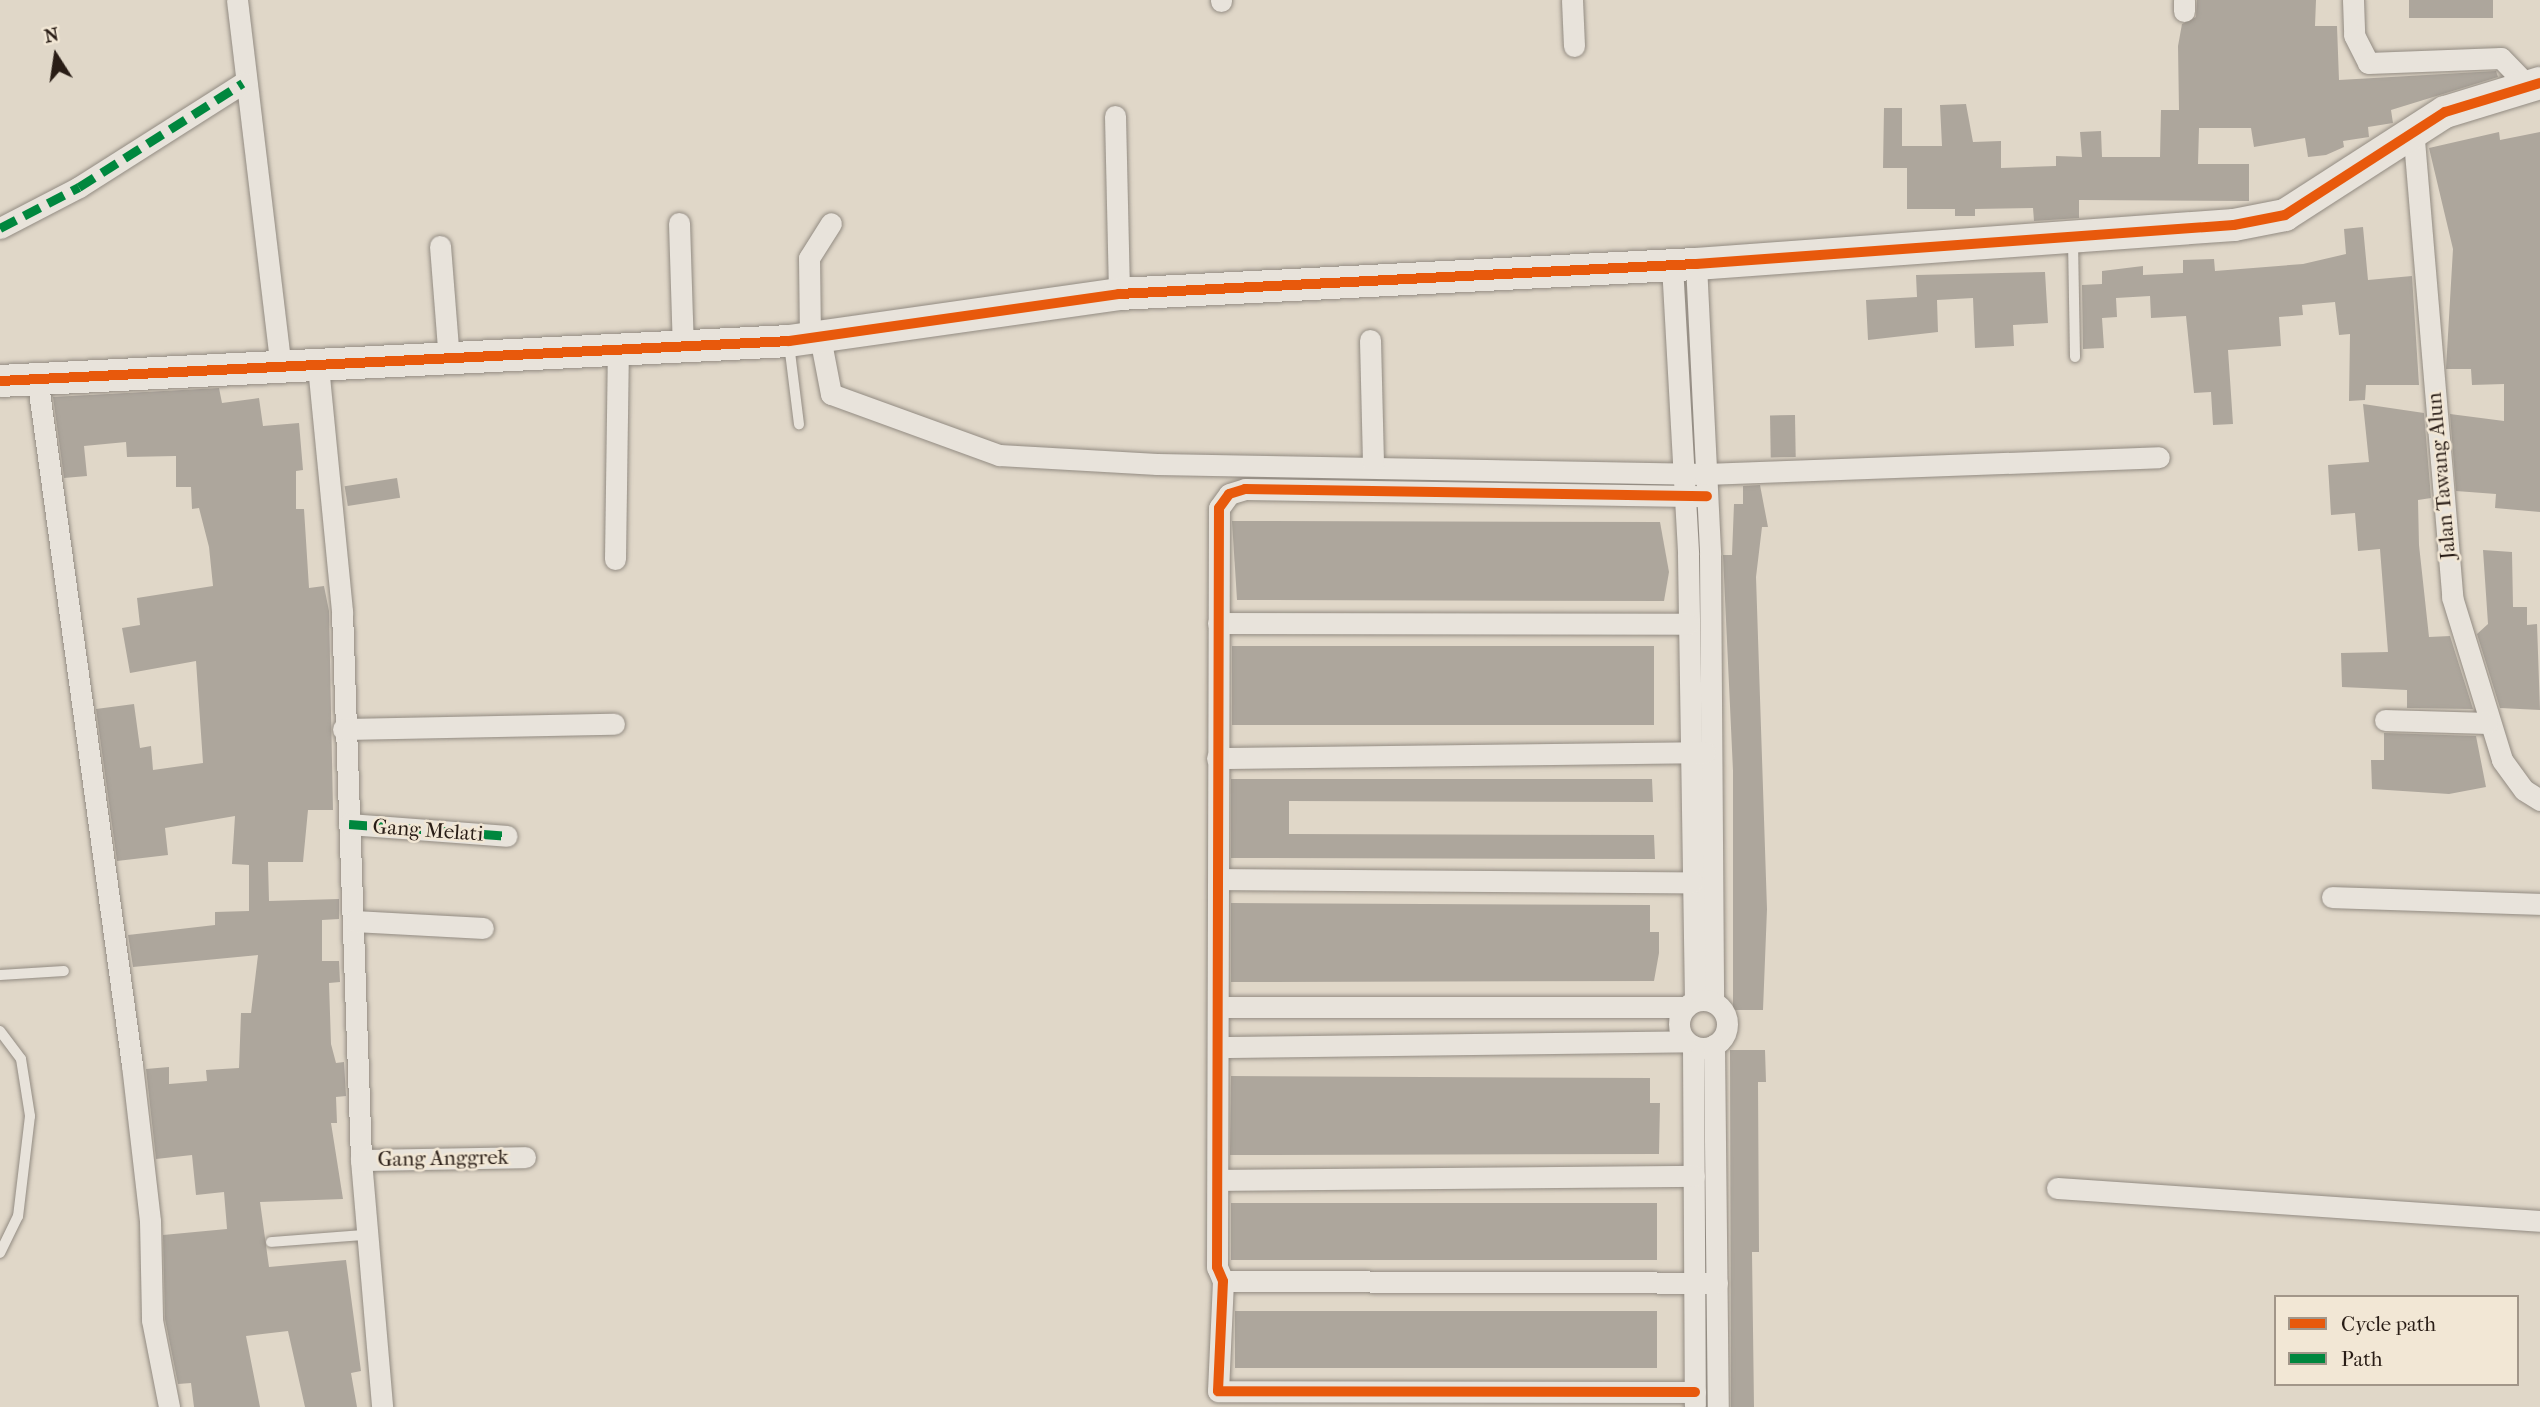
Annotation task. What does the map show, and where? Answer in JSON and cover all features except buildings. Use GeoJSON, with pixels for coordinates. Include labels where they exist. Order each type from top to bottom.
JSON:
{"type":"FeatureCollection","features":[{"type":"Feature","properties":{"kind":"street"},"geometry":{"type":"LineString","coordinates":[[237,0],[244,94],[281,367]]}},
{"type":"Feature","properties":{"kind":"street"},"geometry":{"type":"LineString","coordinates":[[1572,0],[1574,46]]}},
{"type":"Feature","properties":{"kind":"street"},"geometry":{"type":"LineString","coordinates":[[2353,0],[2354,35],[2362,57],[2393,66],[2501,58],[2533,84]]}},
{"type":"Feature","properties":{"kind":"street"},"geometry":{"type":"LineString","coordinates":[[0,381],[37,377],[683,348],[806,339],[1119,293],[1684,265],[2073,238],[2285,215],[2336,187],[2413,128],[2533,84]]}},
{"type":"Feature","properties":{"kind":"street"},"geometry":{"type":"LineString","coordinates":[[0,229],[244,94]]}},
{"type":"Feature","properties":{"kind":"street"},"geometry":{"type":"LineString","coordinates":[[1115,116],[1119,293]]}},
{"type":"Feature","properties":{"kind":"street","name":"Jalan Tawang Alun"},"geometry":{"type":"LineString","coordinates":[[2413,128],[2444,536],[2452,597],[2487,723],[2502,760],[2540,800]]}},
{"type":"Feature","properties":{"kind":"street"},"geometry":{"type":"LineString","coordinates":[[679,223],[683,348]]}},
{"type":"Feature","properties":{"kind":"street"},"geometry":{"type":"LineString","coordinates":[[831,223],[809,258],[806,339],[831,394],[985,451],[1157,464],[1373,465],[1682,474],[2159,457]]}},
{"type":"Feature","properties":{"kind":"street"},"geometry":{"type":"LineString","coordinates":[[440,246],[449,360]]}},
{"type":"Feature","properties":{"kind":"street"},"geometry":{"type":"LineString","coordinates":[[1684,265],[1699,329],[1690,426],[1682,474],[1692,752],[1692,882],[1698,1003]]}},
{"type":"Feature","properties":{"kind":"street"},"geometry":{"type":"LineString","coordinates":[[1223,1281],[1218,1399],[1695,1400],[1694,1176],[1689,1043],[1679,1023],[1698,1003],[1714,752],[1707,496],[1705,474],[1690,426],[1676,330],[1684,265]]}},
{"type":"Feature","properties":{"kind":"street"},"geometry":{"type":"LineString","coordinates":[[1676,330],[1699,329]]}},
{"type":"Feature","properties":{"kind":"street"},"geometry":{"type":"LineString","coordinates":[[1370,340],[1373,465]]}},
{"type":"Feature","properties":{"kind":"street"},"geometry":{"type":"LineString","coordinates":[[615,559],[618,352]]}},
{"type":"Feature","properties":{"kind":"street"},"geometry":{"type":"LineString","coordinates":[[318,366],[342,612],[343,729],[355,921],[361,1160],[365,1235],[382,1407]]}},
{"type":"Feature","properties":{"kind":"street"},"geometry":{"type":"LineString","coordinates":[[37,377],[132,1065],[150,1222],[152,1320],[169,1407]]}},
{"type":"Feature","properties":{"kind":"street"},"geometry":{"type":"LineString","coordinates":[[1707,496],[1245,489],[1229,494],[1219,508],[1217,758],[1221,1007],[1218,1276],[1223,1281],[1717,1283]]}},
{"type":"Feature","properties":{"kind":"street"},"geometry":{"type":"LineString","coordinates":[[1218,623],[1688,624]]}},
{"type":"Feature","properties":{"kind":"street"},"geometry":{"type":"LineString","coordinates":[[2385,720],[2487,723]]}},
{"type":"Feature","properties":{"kind":"street"},"geometry":{"type":"LineString","coordinates":[[343,729],[614,724]]}},
{"type":"Feature","properties":{"kind":"street"},"geometry":{"type":"LineString","coordinates":[[1217,758],[1714,752]]}},
{"type":"Feature","properties":{"kind":"street","name":"Gang Melati"},"geometry":{"type":"LineString","coordinates":[[349,824],[507,836]]}},
{"type":"Feature","properties":{"kind":"street"},"geometry":{"type":"LineString","coordinates":[[1219,878],[1692,882]]}},
{"type":"Feature","properties":{"kind":"street"},"geometry":{"type":"LineString","coordinates":[[2332,898],[2540,904]]}},
{"type":"Feature","properties":{"kind":"street"},"geometry":{"type":"LineString","coordinates":[[355,921],[482,928]]}},
{"type":"Feature","properties":{"kind":"street"},"geometry":{"type":"LineString","coordinates":[[1221,1007],[1698,1003],[1727,1018],[1714,1045],[1718,1407]]}},
{"type":"Feature","properties":{"kind":"street"},"geometry":{"type":"LineString","coordinates":[[1457,1006],[1459,1044]]}},
{"type":"Feature","properties":{"kind":"street"},"geometry":{"type":"LineString","coordinates":[[1220,1047],[1689,1043],[1714,1045]]}},
{"type":"Feature","properties":{"kind":"street","name":"Gang Anggrek"},"geometry":{"type":"LineString","coordinates":[[361,1160],[525,1157]]}},
{"type":"Feature","properties":{"kind":"street"},"geometry":{"type":"LineString","coordinates":[[1218,1180],[1694,1176]]}},
{"type":"Feature","properties":{"kind":"street"},"geometry":{"type":"LineString","coordinates":[[2057,1188],[2540,1222]]}},
{"type":"Feature","properties":{"kind":"lane"},"geometry":{"type":"LineString","coordinates":[[2073,238],[2075,358]]}},
{"type":"Feature","properties":{"kind":"lane"},"geometry":{"type":"LineString","coordinates":[[799,424],[806,339]]}},
{"type":"Feature","properties":{"kind":"lane"},"geometry":{"type":"LineString","coordinates":[[0,975],[64,971]]}},
{"type":"Feature","properties":{"kind":"lane"},"geometry":{"type":"LineString","coordinates":[[0,1031],[21,1059],[30,1116],[18,1216],[0,1253]]}},
{"type":"Feature","properties":{"kind":"lane"},"geometry":{"type":"LineString","coordinates":[[271,1242],[365,1235]]}},
{"type":"Feature","properties":{"kind":"marked path"},"geometry":{"type":"LineString","coordinates":[[0,228],[79,187],[243,83]]}},
{"type":"Feature","properties":{"kind":"marked path"},"geometry":{"type":"LineString","coordinates":[[349,824],[507,836]]}},
{"type":"Feature","properties":{"kind":"cycle path"},"geometry":{"type":"LineString","coordinates":[[0,381],[789,341],[1119,294],[1696,264],[2234,225],[2285,215],[2445,112],[2540,83]]}},
{"type":"Feature","properties":{"kind":"cycle path"},"geometry":{"type":"LineString","coordinates":[[1695,1392],[1218,1391],[1223,1281],[1217,1267],[1219,508],[1229,494],[1245,489],[1707,496]]}}]}
